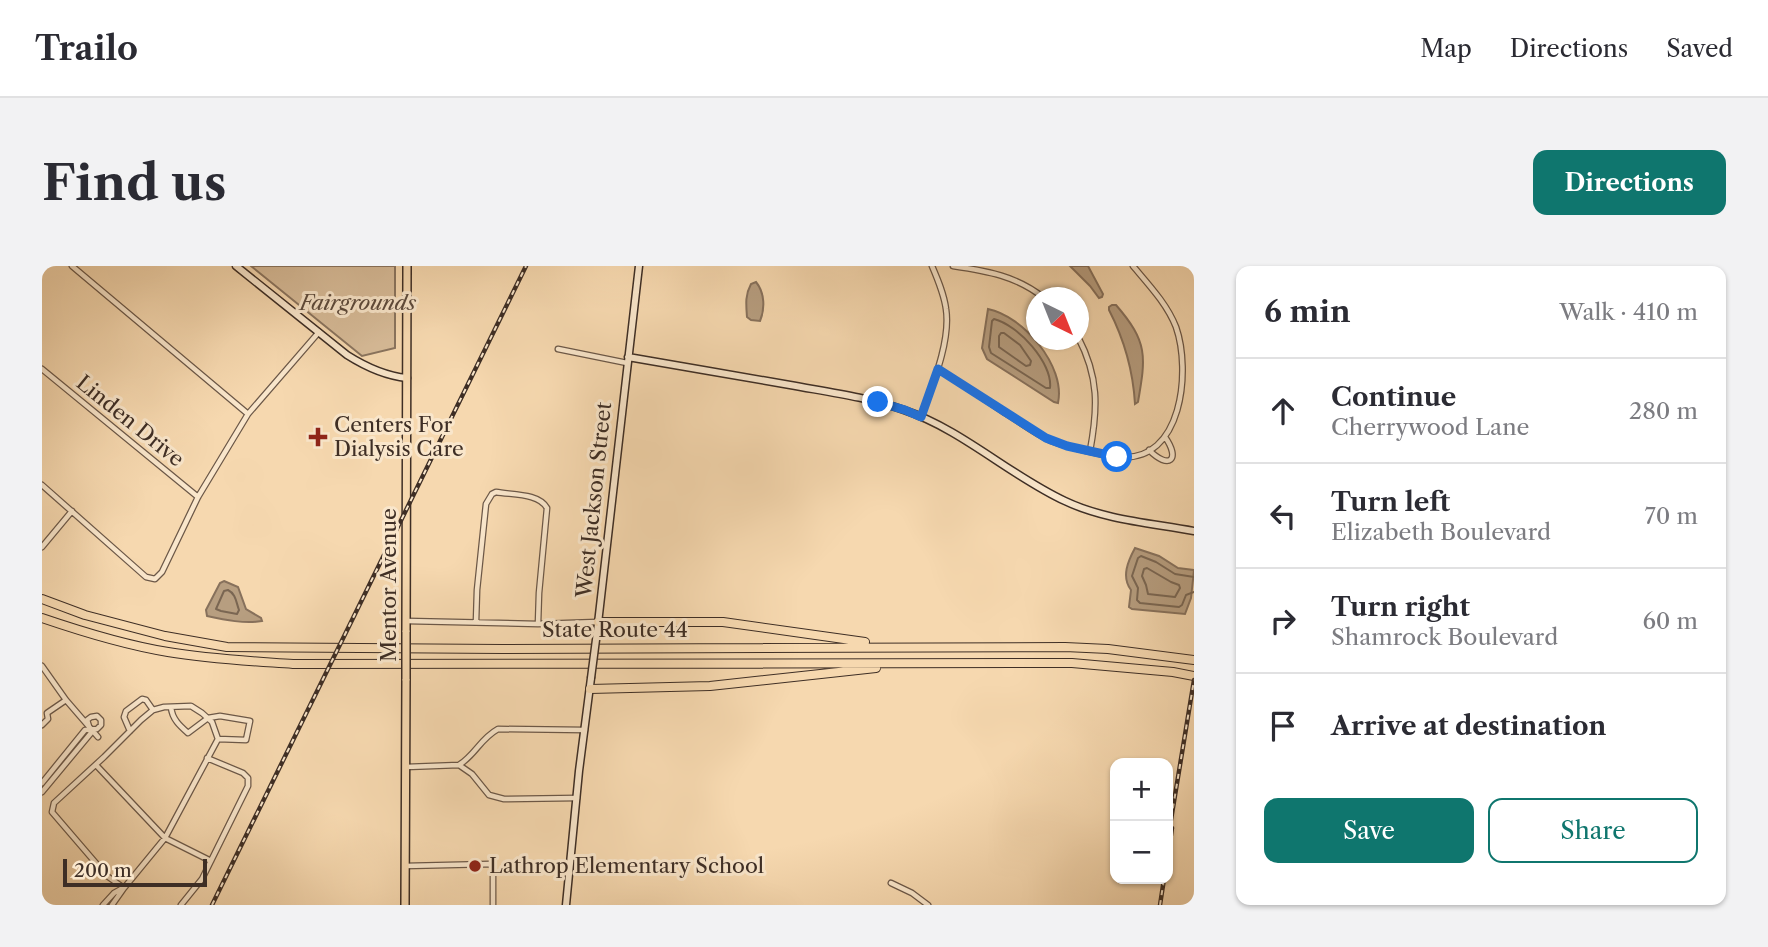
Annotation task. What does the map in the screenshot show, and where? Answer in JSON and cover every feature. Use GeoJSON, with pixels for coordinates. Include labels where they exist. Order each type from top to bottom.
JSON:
{"type":"FeatureCollection","features":[{"type":"Feature","properties":{"kind":"highway","name":"State Route 44"},"geometry":{"type":"LineString","coordinates":[[42,599],[85,615],[165,636],[227,646],[515,649],[1065,647],[1108,649],[1194,660]]}},
{"type":"Feature","properties":{"kind":"highway","name":"State Route 44"},"geometry":{"type":"LineString","coordinates":[[42,618],[95,635],[165,651],[293,664],[1072,663],[1194,676]]}},
{"type":"Feature","properties":{"kind":"highway"},"geometry":{"type":"LineString","coordinates":[[598,622],[723,622],[899,646]]}},
{"type":"Feature","properties":{"kind":"highway"},"geometry":{"type":"LineString","coordinates":[[590,689],[710,686],[919,663]]}},
{"type":"Feature","properties":{"kind":"main road","name":"Mentor Avenue"},"geometry":{"type":"LineString","coordinates":[[405,905],[407,266]]}},
{"type":"Feature","properties":{"kind":"street"},"geometry":{"type":"LineString","coordinates":[[72,266],[248,414]]}},
{"type":"Feature","properties":{"kind":"street"},"geometry":{"type":"LineString","coordinates":[[236,266],[347,355],[384,373],[407,378]]}},
{"type":"Feature","properties":{"kind":"street","name":"West Jackson Street"},"geometry":{"type":"LineString","coordinates":[[566,905],[639,266]]}},
{"type":"Feature","properties":{"kind":"street"},"geometry":{"type":"LineString","coordinates":[[921,417],[938,369],[945,335],[946,310],[932,266]]}},
{"type":"Feature","properties":{"kind":"street"},"geometry":{"type":"LineString","coordinates":[[953,266],[994,272],[1030,287]]}},
{"type":"Feature","properties":{"kind":"street"},"geometry":{"type":"LineString","coordinates":[[938,369],[1046,438],[1067,446],[1124,457],[1149,450],[1166,437],[1173,424],[1183,370],[1183,354],[1168,310],[1133,266]]}},
{"type":"Feature","properties":{"kind":"street"},"geometry":{"type":"LineString","coordinates":[[42,485],[146,577],[155,579],[162,572],[198,497],[248,414],[319,332]]}},
{"type":"Feature","properties":{"kind":"street"},"geometry":{"type":"LineString","coordinates":[[558,349],[851,396],[905,410],[963,439],[1025,479],[1077,506],[1098,514],[1194,531]]}},
{"type":"Feature","properties":{"kind":"street"},"geometry":{"type":"LineString","coordinates":[[1085,350],[1096,393],[1096,420],[1090,451]]}},
{"type":"Feature","properties":{"kind":"street","name":"Linden Drive"},"geometry":{"type":"LineString","coordinates":[[42,369],[198,497]]}},
{"type":"Feature","properties":{"kind":"street"},"geometry":{"type":"LineString","coordinates":[[1149,450],[1161,460],[1170,460],[1174,450],[1166,437]]}},
{"type":"Feature","properties":{"kind":"street"},"geometry":{"type":"LineString","coordinates":[[476,622],[486,505],[496,492],[536,498],[542,500],[547,508],[538,624]]}},
{"type":"Feature","properties":{"kind":"street"},"geometry":{"type":"LineString","coordinates":[[42,547],[72,511]]}},
{"type":"Feature","properties":{"kind":"street"},"geometry":{"type":"LineString","coordinates":[[407,621],[538,624],[598,622]]}},
{"type":"Feature","properties":{"kind":"street"},"geometry":{"type":"LineString","coordinates":[[43,668],[97,737]]}},
{"type":"Feature","properties":{"kind":"street"},"geometry":{"type":"LineString","coordinates":[[130,731],[124,717],[126,711],[142,699],[146,700],[153,710]]}},
{"type":"Feature","properties":{"kind":"street"},"geometry":{"type":"LineString","coordinates":[[42,725],[48,719],[44,712],[66,700]]}},
{"type":"Feature","properties":{"kind":"street"},"geometry":{"type":"LineString","coordinates":[[112,905],[166,838],[218,739],[212,722],[191,706],[153,710],[54,803],[52,812],[107,876],[124,888]]}},
{"type":"Feature","properties":{"kind":"street"},"geometry":{"type":"LineString","coordinates":[[171,708],[179,725],[188,733],[208,718],[220,716],[250,720],[246,740],[218,739]]}},
{"type":"Feature","properties":{"kind":"street"},"geometry":{"type":"LineString","coordinates":[[42,783],[85,730],[90,729]]}},
{"type":"Feature","properties":{"kind":"street"},"geometry":{"type":"LineString","coordinates":[[42,792],[91,733],[90,729]]}},
{"type":"Feature","properties":{"kind":"street"},"geometry":{"type":"LineString","coordinates":[[406,767],[459,765],[471,758],[488,734],[498,729],[585,730]]}},
{"type":"Feature","properties":{"kind":"street"},"geometry":{"type":"LineString","coordinates":[[181,905],[202,879],[248,786],[248,778],[243,773],[207,758]]}},
{"type":"Feature","properties":{"kind":"street"},"geometry":{"type":"LineString","coordinates":[[96,765],[166,838],[211,862]]}},
{"type":"Feature","properties":{"kind":"street"},"geometry":{"type":"LineString","coordinates":[[459,765],[472,774],[489,795],[504,799],[578,798]]}},
{"type":"Feature","properties":{"kind":"street"},"geometry":{"type":"LineString","coordinates":[[405,866],[490,864],[493,868],[493,905]]}},
{"type":"Feature","properties":{"kind":"street"},"geometry":{"type":"LineString","coordinates":[[891,883],[912,893],[928,905]]}},
{"type":"Feature","properties":{"kind":"street"},"geometry":{"type":"LineString","coordinates":[[103,905],[114,893],[124,888]]}},
{"type":"Feature","properties":{"kind":"green space","name":"Fairgrounds"},"geometry":{"type":"Polygon","coordinates":[[[251,266],[395,266],[395,348],[362,356],[251,266]]]}},
{"type":"Feature","properties":{"kind":"water"},"geometry":{"type":"Polygon","coordinates":[[[1070,266],[1088,266],[1103,294],[1102,297],[1099,298],[1070,266]]]}},
{"type":"Feature","properties":{"kind":"water"},"geometry":{"type":"Polygon","coordinates":[[[756,282],[763,301],[760,321],[747,317],[748,292],[751,284],[756,282]]]}},
{"type":"Feature","properties":{"kind":"water"},"geometry":{"type":"Polygon","coordinates":[[[1112,305],[1116,305],[1134,329],[1142,350],[1142,373],[1138,402],[1135,404],[1127,356],[1109,310],[1112,305]]]}},
{"type":"Feature","properties":{"kind":"water"},"geometry":{"type":"Polygon","coordinates":[[[988,309],[1015,321],[1026,330],[1026,350],[1043,350],[1049,359],[1059,389],[1058,403],[987,359],[982,348],[988,309]]]}},
{"type":"Feature","properties":{"kind":"water"},"geometry":{"type":"Polygon","coordinates":[[[1135,548],[1159,556],[1178,568],[1194,570],[1191,598],[1185,614],[1129,607],[1131,590],[1126,574],[1135,548]]]}},
{"type":"Feature","properties":{"kind":"water"},"geometry":{"type":"Polygon","coordinates":[[[224,581],[238,587],[246,609],[262,621],[242,622],[207,616],[206,610],[220,583],[224,581]]]}},
{"type":"Feature","properties":{"kind":"railway"},"geometry":{"type":"LineString","coordinates":[[212,905],[526,266]]}},
{"type":"Feature","properties":{"kind":"railway"},"geometry":{"type":"LineString","coordinates":[[1171,821],[1194,680]]}},
{"type":"Feature","properties":{"kind":"railway"},"geometry":{"type":"LineString","coordinates":[[1160,905],[1163,884]]}},
{"type":"Feature","properties":{"kind":"place","name":"Centers For Dialysis Care"},"geometry":{"type":"Point","coordinates":[318,437]}},
{"type":"Feature","properties":{"kind":"place","name":"Lathrop Elementary School"},"geometry":{"type":"Point","coordinates":[475,866]}},
{"type":"Feature","properties":{"kind":"route"},"geometry":{"type":"LineString","coordinates":[[878,402],[921,417],[938,369],[1054,442],[1117,457]]}}]}
